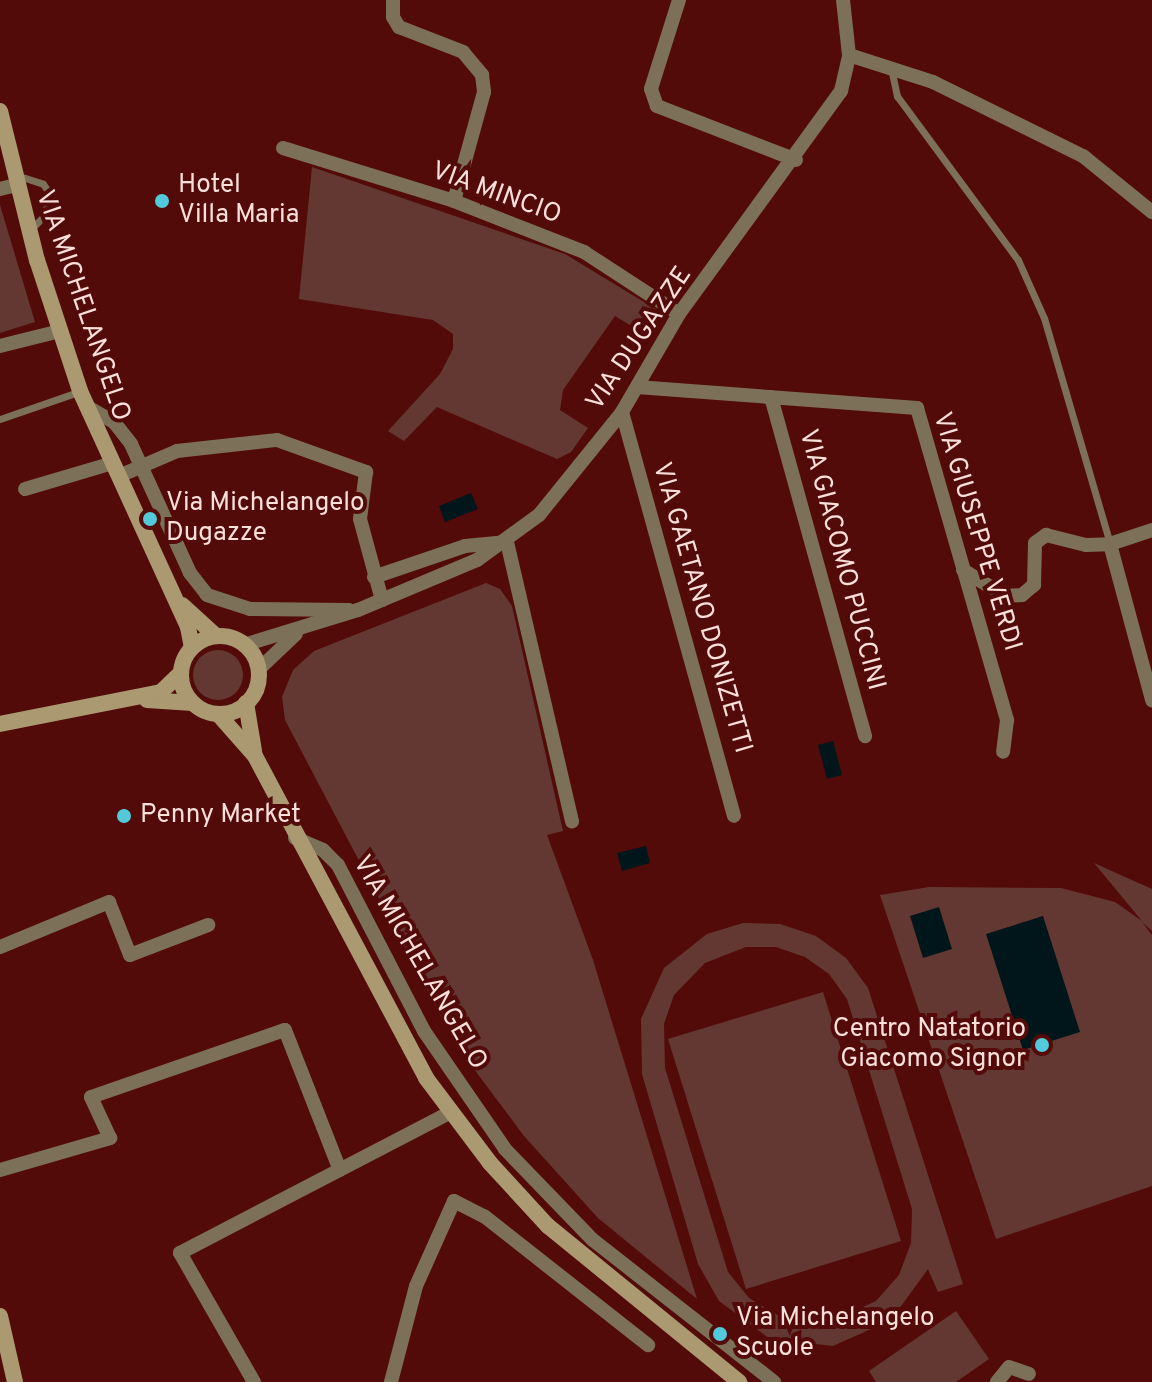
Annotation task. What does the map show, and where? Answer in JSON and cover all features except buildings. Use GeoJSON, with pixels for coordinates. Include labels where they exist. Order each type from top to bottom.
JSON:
{"type":"FeatureCollection","features":[{"type":"Feature","properties":{"kind":"street"},"geometry":{"type":"LineString","coordinates":[[393,0],[399,27],[463,52],[482,75],[484,92],[454,201]]}},
{"type":"Feature","properties":{"kind":"street"},"geometry":{"type":"LineString","coordinates":[[679,0],[651,89],[657,106],[796,160]]}},
{"type":"Feature","properties":{"kind":"street","name":"VIA DUGAZZE"},"geometry":{"type":"LineString","coordinates":[[244,645],[299,631],[382,600],[507,542],[539,515],[622,412],[679,314],[796,160],[841,91],[849,55],[843,0]]}},
{"type":"Feature","properties":{"kind":"street"},"geometry":{"type":"LineString","coordinates":[[849,55],[890,66],[1083,156],[1152,212]]}},
{"type":"Feature","properties":{"kind":"street","name":"VIA MICHELANGELO"},"geometry":{"type":"LineString","coordinates":[[0,111],[10,183],[29,231],[83,398],[175,598],[192,648]]}},
{"type":"Feature","properties":{"kind":"street","name":"VIA MINCIO"},"geometry":{"type":"LineString","coordinates":[[283,148],[454,201],[584,252],[679,314]]}},
{"type":"Feature","properties":{"kind":"street"},"geometry":{"type":"LineString","coordinates":[[0,346],[60,331]]}},
{"type":"Feature","properties":{"kind":"street","name":"VIA GIUSEPPE VERDI"},"geometry":{"type":"LineString","coordinates":[[637,387],[917,408],[1007,720],[1003,752]]}},
{"type":"Feature","properties":{"kind":"street","name":"VIA GIACOMO PUCCINI"},"geometry":{"type":"LineString","coordinates":[[771,397],[865,736]]}},
{"type":"Feature","properties":{"kind":"street","name":"VIA DUGAZZE"},"geometry":{"type":"LineString","coordinates":[[83,398],[114,422],[141,468],[190,573],[207,595],[250,609],[358,610]]}},
{"type":"Feature","properties":{"kind":"street","name":"VIA GAETANO DONIZETTI"},"geometry":{"type":"LineString","coordinates":[[622,412],[734,816]]}},
{"type":"Feature","properties":{"kind":"street"},"geometry":{"type":"LineString","coordinates":[[25,489],[116,470],[141,468],[177,451],[277,440],[366,472],[360,519],[382,600]]}},
{"type":"Feature","properties":{"kind":"street"},"geometry":{"type":"LineString","coordinates":[[963,570],[1005,596],[1022,595],[1034,585],[1035,543],[1046,535],[1086,545],[1110,544],[1152,530]]}},
{"type":"Feature","properties":{"kind":"street"},"geometry":{"type":"LineString","coordinates":[[374,577],[465,546],[507,542],[572,822]]}},
{"type":"Feature","properties":{"kind":"street"},"geometry":{"type":"LineString","coordinates":[[1110,544],[1152,700]]}},
{"type":"Feature","properties":{"kind":"street","name":"VIA MICHELANGELO"},"geometry":{"type":"LineString","coordinates":[[175,598],[216,636]]}},
{"type":"Feature","properties":{"kind":"street","name":"VIA DUGAZZE"},"geometry":{"type":"LineString","coordinates":[[258,670],[299,631]]}},
{"type":"Feature","properties":{"kind":"street"},"geometry":{"type":"LineString","coordinates":[[0,724],[161,692],[181,673],[192,648],[216,636],[244,645],[258,670],[246,703],[218,714],[193,703],[130,699]]}},
{"type":"Feature","properties":{"kind":"street"},"geometry":{"type":"LineString","coordinates":[[181,673],[193,703]]}},
{"type":"Feature","properties":{"kind":"street","name":"VIA MICHELANGELO"},"geometry":{"type":"LineString","coordinates":[[246,703],[255,756]]}},
{"type":"Feature","properties":{"kind":"street","name":"VIA MICHELANGELO"},"geometry":{"type":"LineString","coordinates":[[218,714],[255,756],[370,980],[451,1112],[548,1226],[739,1382]]}},
{"type":"Feature","properties":{"kind":"street","name":"VIA MICHELANGELO"},"geometry":{"type":"LineString","coordinates":[[295,838],[323,850],[338,865],[424,1031],[505,1149],[593,1240],[774,1382]]}},
{"type":"Feature","properties":{"kind":"street"},"geometry":{"type":"LineString","coordinates":[[0,947],[109,902],[130,955],[208,925]]}},
{"type":"Feature","properties":{"kind":"street"},"geometry":{"type":"LineString","coordinates":[[0,1170],[110,1138],[91,1097],[285,1030],[340,1170]]}},
{"type":"Feature","properties":{"kind":"street"},"geometry":{"type":"LineString","coordinates":[[254,1382],[180,1253],[451,1112]]}},
{"type":"Feature","properties":{"kind":"street"},"geometry":{"type":"LineString","coordinates":[[391,1382],[416,1286],[454,1201],[484,1216],[648,1345]]}},
{"type":"Feature","properties":{"kind":"street"},"geometry":{"type":"LineString","coordinates":[[0,1316],[15,1382]]}},
{"type":"Feature","properties":{"kind":"street"},"geometry":{"type":"LineString","coordinates":[[997,1382],[1009,1367],[1029,1374],[1019,1382]]}},
{"type":"Feature","properties":{"kind":"lane"},"geometry":{"type":"LineString","coordinates":[[890,66],[897,96],[1018,260],[1044,318],[1110,544]]}},
{"type":"Feature","properties":{"kind":"lane"},"geometry":{"type":"LineString","coordinates":[[10,183],[43,184],[51,195],[43,217],[29,231]]}},
{"type":"Feature","properties":{"kind":"lane"},"geometry":{"type":"LineString","coordinates":[[0,419],[83,398]]}},
{"type":"Feature","properties":{"kind":"shaded area"},"geometry":{"type":"Polygon","coordinates":[[[312,167],[565,254],[662,313],[648,336],[615,316],[563,390],[560,410],[588,428],[571,452],[557,459],[437,407],[404,441],[388,431],[440,374],[453,349],[453,334],[433,320],[299,299],[312,167]]]}},
{"type":"Feature","properties":{"kind":"shaded area"},"geometry":{"type":"Polygon","coordinates":[[[0,205],[35,322],[0,333],[0,205]]]}},
{"type":"Feature","properties":{"kind":"shaded area"},"geometry":{"type":"Polygon","coordinates":[[[471,493],[478,509],[445,522],[439,506],[471,493]]]}},
{"type":"Feature","properties":{"kind":"shaded area"},"geometry":{"type":"Polygon","coordinates":[[[486,583],[500,589],[512,606],[563,831],[547,835],[593,960],[697,1299],[598,1218],[524,1136],[456,1045],[285,720],[282,697],[293,670],[314,651],[486,583]]]}},
{"type":"Feature","properties":{"kind":"shaded area"},"geometry":{"type":"Polygon","coordinates":[[[218,650],[236,657],[243,675],[236,693],[218,700],[200,693],[193,675],[200,657],[218,650]]]}},
{"type":"Feature","properties":{"kind":"shaded area"},"geometry":{"type":"Polygon","coordinates":[[[833,741],[842,775],[827,779],[818,745],[833,741]]]}},
{"type":"Feature","properties":{"kind":"shaded area"},"geometry":{"type":"Polygon","coordinates":[[[646,846],[650,863],[622,871],[617,853],[646,846]]]}},
{"type":"Feature","properties":{"kind":"shaded area","name":"Centro Natatorio Giacomo Signor"},"geometry":{"type":"Polygon","coordinates":[[[1094,863],[1152,889],[1152,931],[1142,922],[1152,935],[1152,1186],[996,1239],[880,895],[929,887],[1061,888],[1115,902],[1142,921],[1094,863]]]}},
{"type":"Feature","properties":{"kind":"shaded area"},"geometry":{"type":"Polygon","coordinates":[[[939,907],[952,949],[923,958],[910,916],[939,907]]]}},
{"type":"Feature","properties":{"kind":"shaded area"},"geometry":{"type":"Polygon","coordinates":[[[1043,916],[1080,1032],[1023,1050],[986,934],[1043,916]]]}},
{"type":"Feature","properties":{"kind":"shaded area"},"geometry":{"type":"Polygon","coordinates":[[[743,923],[780,924],[816,936],[846,958],[868,988],[963,1284],[938,1292],[928,1269],[891,1320],[833,1346],[770,1339],[719,1301],[698,1264],[642,1074],[641,1019],[664,968],[707,934],[743,923]],[[746,947],[705,963],[674,995],[664,1024],[665,1068],[728,1272],[749,1298],[779,1316],[830,1322],[876,1301],[899,1275],[911,1243],[912,1209],[847,999],[829,974],[805,957],[776,947],[746,947]]]}},
{"type":"Feature","properties":{"kind":"shaded area"},"geometry":{"type":"Polygon","coordinates":[[[823,992],[901,1241],[746,1289],[668,1039],[823,992]]]}},
{"type":"Feature","properties":{"kind":"shaded area"},"geometry":{"type":"Polygon","coordinates":[[[956,1311],[989,1359],[956,1382],[876,1382],[869,1371],[956,1311]]]}},
{"type":"Feature","properties":{"kind":"place","name":"Hotel Villa Maria"},"geometry":{"type":"Point","coordinates":[162,201]}},
{"type":"Feature","properties":{"kind":"place","name":"Via Michelangelo Dugazze"},"geometry":{"type":"Point","coordinates":[150,519]}},
{"type":"Feature","properties":{"kind":"place","name":"Penny Market"},"geometry":{"type":"Point","coordinates":[124,816]}},
{"type":"Feature","properties":{"kind":"place","name":"Centro Natatorio Giacomo Signor"},"geometry":{"type":"Point","coordinates":[1042,1045]}},
{"type":"Feature","properties":{"kind":"place","name":"Via Michelangelo Scuole"},"geometry":{"type":"Point","coordinates":[720,1334]}}]}
